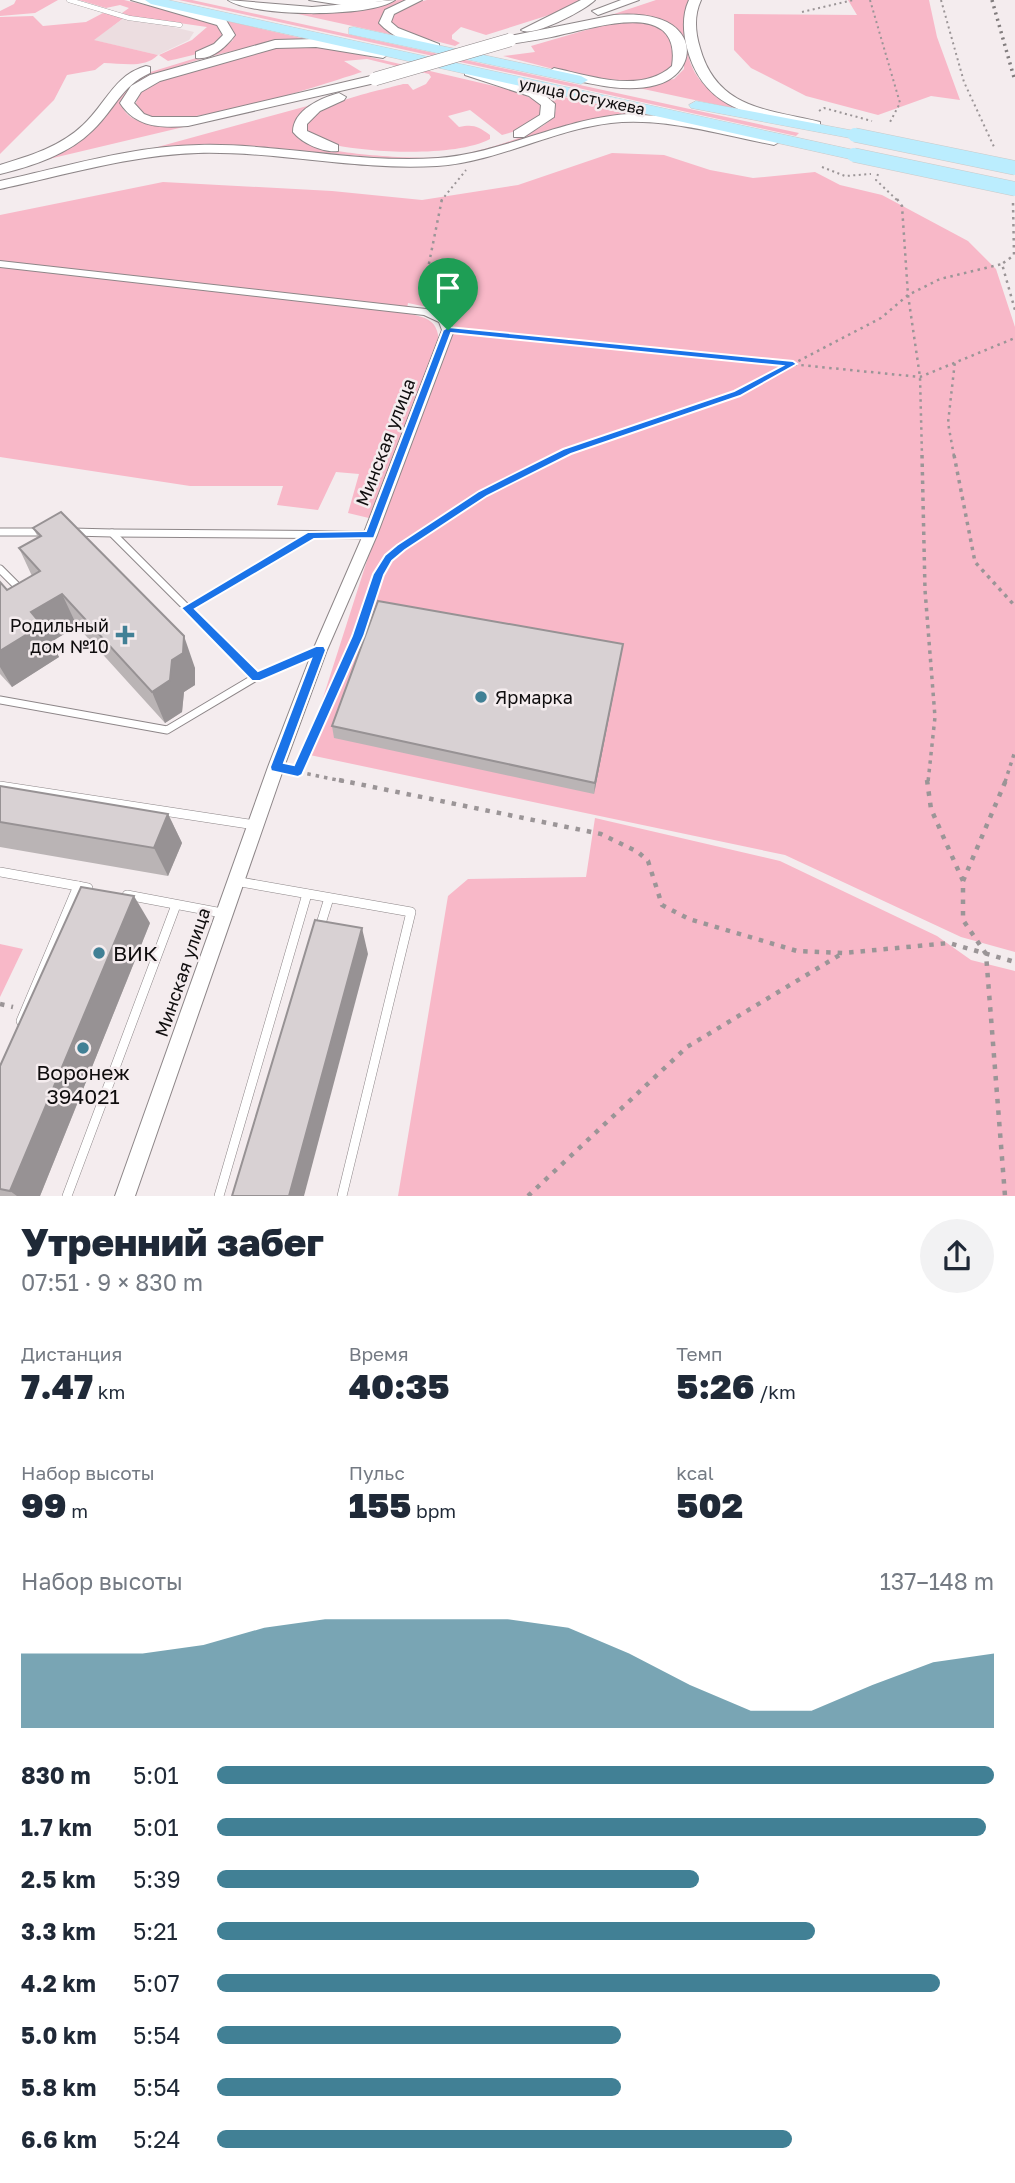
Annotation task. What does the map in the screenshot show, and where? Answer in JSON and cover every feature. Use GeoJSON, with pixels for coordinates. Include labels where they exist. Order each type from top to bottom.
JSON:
{"type":"FeatureCollection","features":[{"type":"Feature","properties":{"kind":"main road","name":"улица Остужева"},"geometry":{"type":"LineString","coordinates":[[150,0],[399,57],[1015,189]]}},
{"type":"Feature","properties":{"kind":"main road","name":"улица Остужева"},"geometry":{"type":"LineString","coordinates":[[218,0],[716,109],[1015,168]]}},
{"type":"Feature","properties":{"kind":"street"},"geometry":{"type":"LineString","coordinates":[[0,170],[47,154],[71,141],[90,125],[113,92],[127,79],[149,69],[212,50],[229,35],[222,23],[210,18],[137,0]]}},
{"type":"Feature","properties":{"kind":"street"},"geometry":{"type":"LineString","coordinates":[[234,0],[294,11],[320,12],[387,0]]}},
{"type":"Feature","properties":{"kind":"street"},"geometry":{"type":"LineString","coordinates":[[313,0],[348,4],[387,0]]}},
{"type":"Feature","properties":{"kind":"street"},"geometry":{"type":"LineString","coordinates":[[416,0],[389,12],[385,23],[394,31],[435,47]]}},
{"type":"Feature","properties":{"kind":"street"},"geometry":{"type":"LineString","coordinates":[[510,40],[554,16],[576,9],[589,0]]}},
{"type":"Feature","properties":{"kind":"street"},"geometry":{"type":"LineString","coordinates":[[0,183],[205,128],[510,40],[633,0]]}},
{"type":"Feature","properties":{"kind":"street"},"geometry":{"type":"LineString","coordinates":[[695,0],[690,22],[697,67],[714,91],[741,106],[855,135]]}},
{"type":"Feature","properties":{"kind":"street"},"geometry":{"type":"LineString","coordinates":[[503,62],[637,85],[667,77],[676,71],[680,62],[673,30],[664,24],[641,18],[602,20],[564,31],[510,40]]}},
{"type":"Feature","properties":{"kind":"street"},"geometry":{"type":"LineString","coordinates":[[375,79],[197,121],[177,123],[146,119],[136,115],[127,103],[136,89],[155,78],[275,44],[306,42],[399,57]]}},
{"type":"Feature","properties":{"kind":"street"},"geometry":{"type":"LineString","coordinates":[[375,79],[315,108],[300,123],[300,132],[306,138],[332,148],[426,155],[491,144],[529,130],[547,117],[548,104],[534,93],[462,70]]}},
{"type":"Feature","properties":{"kind":"street"},"geometry":{"type":"LineString","coordinates":[[0,183],[186,150],[246,150],[419,162],[455,160],[593,122],[623,118],[664,121],[854,155]]}},
{"type":"Feature","properties":{"kind":"street"},"geometry":{"type":"LineString","coordinates":[[0,264],[425,312],[443,320],[448,330]]}},
{"type":"Feature","properties":{"kind":"street","name":"Минская улица"},"geometry":{"type":"LineString","coordinates":[[125,1196],[222,913],[276,767],[320,650],[370,535],[448,330]]}},
{"type":"Feature","properties":{"kind":"lane"},"geometry":{"type":"LineString","coordinates":[[69,0],[129,18],[180,25]]}},
{"type":"Feature","properties":{"kind":"lane"},"geometry":{"type":"LineString","coordinates":[[0,532],[370,535]]}},
{"type":"Feature","properties":{"kind":"lane"},"geometry":{"type":"LineString","coordinates":[[111,533],[256,677]]}},
{"type":"Feature","properties":{"kind":"lane"},"geometry":{"type":"LineString","coordinates":[[0,569],[23,593]]}},
{"type":"Feature","properties":{"kind":"lane"},"geometry":{"type":"LineString","coordinates":[[0,700],[167,730],[256,677],[320,650]]}},
{"type":"Feature","properties":{"kind":"lane"},"geometry":{"type":"LineString","coordinates":[[0,786],[255,825]]}},
{"type":"Feature","properties":{"kind":"lane"},"geometry":{"type":"LineString","coordinates":[[0,872],[102,891]]}},
{"type":"Feature","properties":{"kind":"lane"},"geometry":{"type":"LineString","coordinates":[[234,881],[411,912],[342,1196]]}},
{"type":"Feature","properties":{"kind":"lane"},"geometry":{"type":"LineString","coordinates":[[15,1034],[78,886]]}},
{"type":"Feature","properties":{"kind":"lane"},"geometry":{"type":"LineString","coordinates":[[115,893],[222,913]]}},
{"type":"Feature","properties":{"kind":"lane"},"geometry":{"type":"LineString","coordinates":[[219,1196],[307,894]]}},
{"type":"Feature","properties":{"kind":"lane"},"geometry":{"type":"LineString","coordinates":[[317,937],[329,898]]}},
{"type":"Feature","properties":{"kind":"lane"},"geometry":{"type":"LineString","coordinates":[[67,1196],[176,905]]}},
{"type":"Feature","properties":{"kind":"path"},"geometry":{"type":"LineString","coordinates":[[802,12],[853,0]]}},
{"type":"Feature","properties":{"kind":"path"},"geometry":{"type":"LineString","coordinates":[[870,0],[900,103],[889,124]]}},
{"type":"Feature","properties":{"kind":"path"},"geometry":{"type":"LineString","coordinates":[[424,288],[440,202],[472,164]]}},
{"type":"Feature","properties":{"kind":"path"},"geometry":{"type":"LineString","coordinates":[[822,167],[837,176],[860,178],[879,171],[876,180],[891,191],[902,206],[908,295],[920,377],[925,590],[935,717],[927,778],[931,809],[963,881]]}},
{"type":"Feature","properties":{"kind":"path"},"geometry":{"type":"LineString","coordinates":[[298,771],[358,636],[379,574],[388,558],[401,548],[483,494],[567,452],[737,393],[881,318],[908,295],[940,279],[1002,264]]}},
{"type":"Feature","properties":{"kind":"path"},"geometry":{"type":"LineString","coordinates":[[448,330],[920,377],[1015,338]]}},
{"type":"Feature","properties":{"kind":"path"},"geometry":{"type":"LineString","coordinates":[[955,361],[948,423],[975,562],[1015,606]]}},
{"type":"Feature","properties":{"kind":"path"},"geometry":{"type":"LineString","coordinates":[[187,608],[312,535]]}},
{"type":"Feature","properties":{"kind":"path"},"geometry":{"type":"LineString","coordinates":[[1005,1196],[986,954],[963,920],[963,881],[1003,788],[1015,751]]}},
{"type":"Feature","properties":{"kind":"path"},"geometry":{"type":"LineString","coordinates":[[276,767],[601,834],[638,852],[648,861],[662,905],[680,914],[797,951],[844,953],[949,943],[1015,962]]}},
{"type":"Feature","properties":{"kind":"path"},"geometry":{"type":"LineString","coordinates":[[528,1196],[687,1047],[844,953]]}},
{"type":"Feature","properties":{"kind":"shaded area"},"geometry":{"type":"Polygon","coordinates":[[[16,0],[58,0],[35,13],[0,16],[0,11],[14,4],[16,0]]]}},
{"type":"Feature","properties":{"kind":"shaded area"},"geometry":{"type":"Polygon","coordinates":[[[79,0],[124,0],[201,18],[216,24],[223,32],[214,45],[207,49],[168,61],[159,55],[192,40],[207,27],[130,16],[122,13],[129,8],[120,5],[106,8],[79,0]]]}},
{"type":"Feature","properties":{"kind":"shaded area"},"geometry":{"type":"Polygon","coordinates":[[[179,0],[192,0],[799,133],[796,136],[179,0]]]}},
{"type":"Feature","properties":{"kind":"shaded area"},"geometry":{"type":"Polygon","coordinates":[[[406,0],[386,10],[379,21],[385,30],[398,36],[298,14],[340,12],[406,0]]]}},
{"type":"Feature","properties":{"kind":"shaded area"},"geometry":{"type":"Polygon","coordinates":[[[427,0],[584,0],[565,10],[486,35],[461,27],[452,35],[452,39],[460,43],[455,46],[404,33],[389,24],[392,14],[427,0]]]}},
{"type":"Feature","properties":{"kind":"shaded area"},"geometry":{"type":"Polygon","coordinates":[[[656,0],[689,0],[686,42],[695,73],[704,85],[717,95],[755,113],[634,87],[674,79],[684,69],[684,53],[672,26],[611,15],[656,0]]]}},
{"type":"Feature","properties":{"kind":"shaded area"},"geometry":{"type":"Polygon","coordinates":[[[848,0],[929,0],[937,37],[960,100],[931,96],[878,115],[806,96],[751,68],[734,50],[734,14],[857,15],[848,0]]]}},
{"type":"Feature","properties":{"kind":"shaded area"},"geometry":{"type":"Polygon","coordinates":[[[103,13],[125,17],[94,40],[158,55],[140,64],[104,63],[95,70],[67,75],[54,100],[0,154],[0,17],[33,16],[43,26],[86,22],[103,13]]]}},
{"type":"Feature","properties":{"kind":"shaded area"},"geometry":{"type":"Polygon","coordinates":[[[127,16],[194,32],[189,40],[158,55],[93,40],[127,16]]]}},
{"type":"Feature","properties":{"kind":"shaded area"},"geometry":{"type":"Polygon","coordinates":[[[223,20],[310,40],[238,50],[151,77],[132,89],[121,102],[125,111],[131,117],[150,124],[192,125],[32,163],[51,156],[144,74],[219,51],[233,40],[234,31],[223,20]]]}},
{"type":"Feature","properties":{"kind":"shaded area"},"geometry":{"type":"Polygon","coordinates":[[[617,21],[646,23],[665,32],[671,37],[673,67],[659,76],[640,80],[617,80],[566,72],[503,56],[535,52],[531,46],[617,21]]]}},
{"type":"Feature","properties":{"kind":"shaded area"},"geometry":{"type":"Polygon","coordinates":[[[323,46],[515,91],[540,102],[541,116],[523,129],[502,135],[470,110],[448,116],[459,127],[475,127],[490,135],[490,139],[457,149],[436,151],[351,148],[331,144],[306,132],[309,122],[317,113],[330,106],[403,84],[408,84],[413,90],[426,84],[431,77],[429,74],[367,59],[344,61],[362,72],[243,107],[175,118],[150,116],[135,106],[140,91],[154,82],[269,48],[323,46]]]}},
{"type":"Feature","properties":{"kind":"shaded area"},"geometry":{"type":"Polygon","coordinates":[[[536,91],[658,117],[623,116],[450,159],[397,159],[290,150],[143,151],[311,105],[297,118],[293,127],[296,136],[305,143],[370,155],[420,158],[454,156],[507,142],[545,124],[555,113],[553,102],[536,91]]]}},
{"type":"Feature","properties":{"kind":"shaded area"},"geometry":{"type":"Polygon","coordinates":[[[612,153],[664,155],[710,170],[753,178],[815,172],[840,185],[882,195],[968,241],[996,269],[1015,327],[1015,952],[961,937],[785,855],[305,754],[380,520],[450,338],[452,321],[427,307],[408,303],[406,313],[420,316],[434,324],[439,343],[373,519],[348,513],[359,474],[336,472],[318,510],[277,505],[283,486],[190,486],[0,457],[0,215],[163,182],[332,191],[422,200],[518,185],[612,153]]]}},
{"type":"Feature","properties":{"kind":"shaded area"},"geometry":{"type":"Polygon","coordinates":[[[595,818],[780,861],[937,936],[971,960],[1015,971],[1015,1196],[398,1196],[448,896],[468,879],[586,877],[595,818]]]}},
{"type":"Feature","properties":{"kind":"shaded area"},"geometry":{"type":"Polygon","coordinates":[[[0,944],[23,949],[0,997],[0,944]]]}},
{"type":"Feature","properties":{"kind":"building"},"geometry":{"type":"Polygon","coordinates":[[[61,512],[184,636],[183,653],[172,660],[170,680],[152,692],[62,594],[31,612],[42,625],[0,651],[0,582],[7,590],[40,571],[19,548],[41,536],[33,528],[61,512]]]}},
{"type":"Feature","properties":{"kind":"building","name":"Ярмарка"},"geometry":{"type":"Polygon","coordinates":[[[378,601],[623,644],[595,783],[332,726],[378,601]]]}},
{"type":"Feature","properties":{"kind":"building"},"geometry":{"type":"Polygon","coordinates":[[[0,786],[168,814],[154,848],[0,822],[0,786]]]}},
{"type":"Feature","properties":{"kind":"building"},"geometry":{"type":"Polygon","coordinates":[[[81,887],[134,896],[10,1191],[0,1189],[0,1066],[81,887]]]}},
{"type":"Feature","properties":{"kind":"building"},"geometry":{"type":"Polygon","coordinates":[[[315,920],[362,928],[289,1196],[232,1196],[315,920]]]}},
{"type":"Feature","properties":{"kind":"railway"},"geometry":{"type":"LineString","coordinates":[[992,0],[1015,81]]}},
{"type":"Feature","properties":{"kind":"place","name":"Родильный дом №10"},"geometry":{"type":"Point","coordinates":[125,635]}},
{"type":"Feature","properties":{"kind":"place","name":"Ярмарка"},"geometry":{"type":"Point","coordinates":[481,697]}},
{"type":"Feature","properties":{"kind":"place","name":"ВИК"},"geometry":{"type":"Point","coordinates":[99,953]}},
{"type":"Feature","properties":{"kind":"place","name":"Воронеж 394021"},"geometry":{"type":"Point","coordinates":[83,1048]}},
{"type":"Feature","properties":{"kind":"route"},"geometry":{"type":"LineString","coordinates":[[448,330],[793,364],[737,393],[567,452],[483,494],[388,558],[379,574],[358,636],[298,771],[276,767],[320,650],[256,677],[187,608],[312,535],[370,535],[448,330]]}}]}
